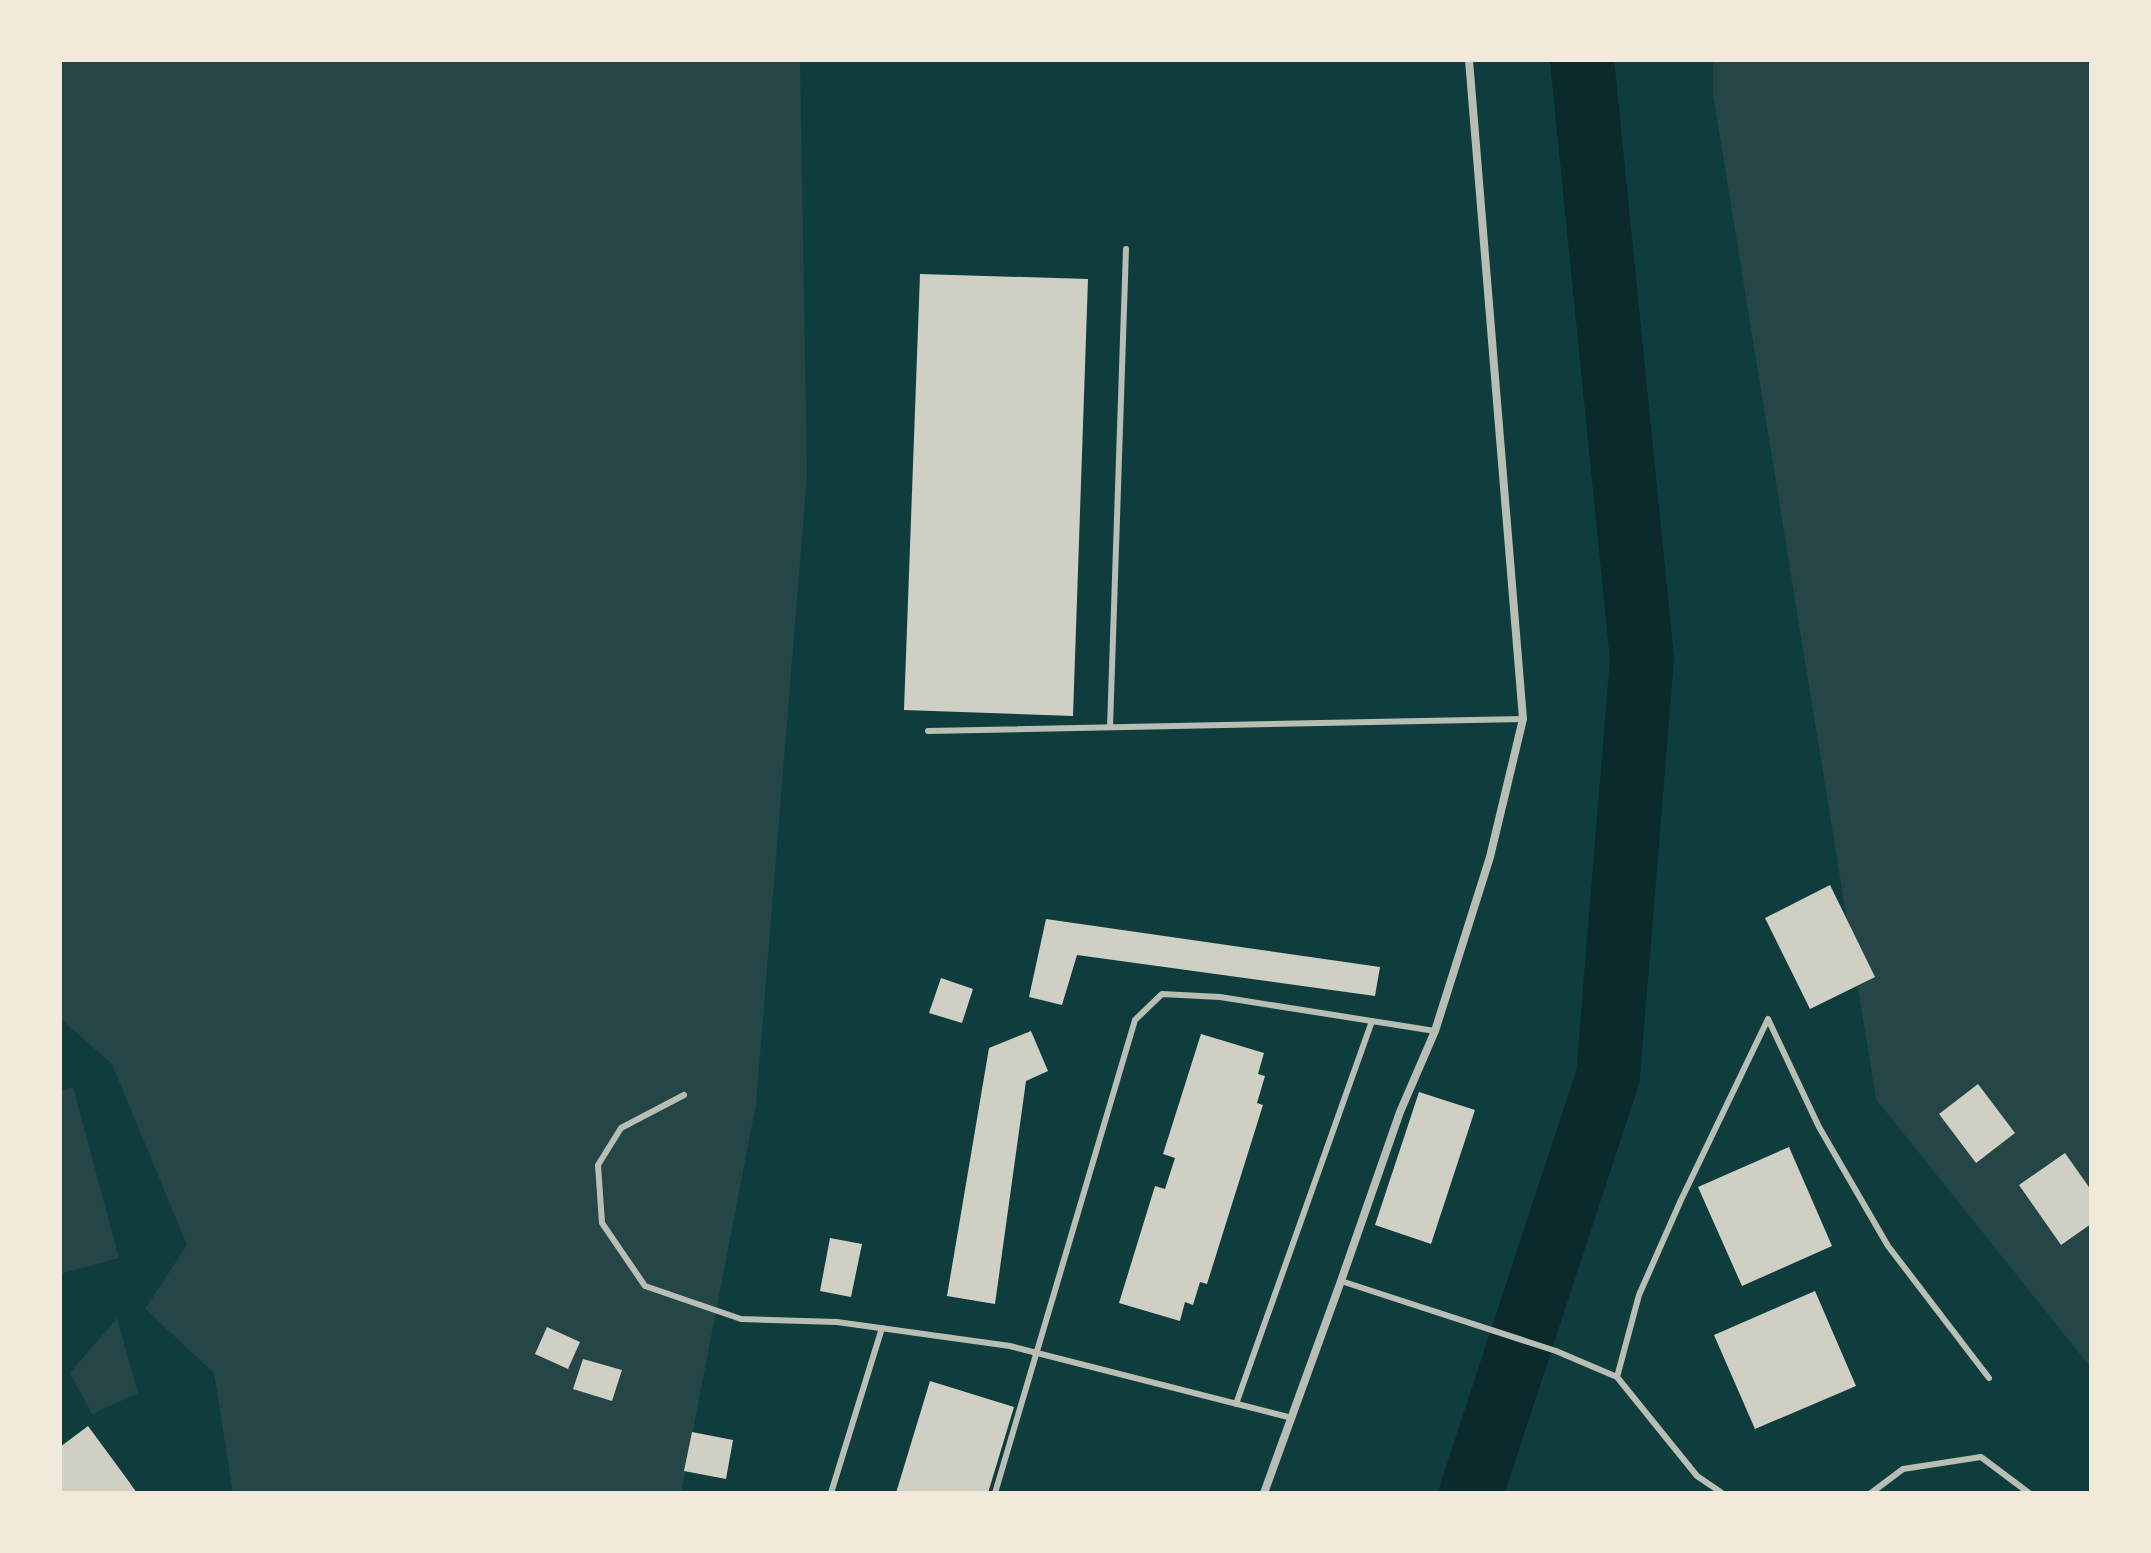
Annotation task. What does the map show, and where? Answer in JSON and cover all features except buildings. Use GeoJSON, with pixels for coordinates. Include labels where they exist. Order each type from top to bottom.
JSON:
{"type":"FeatureCollection","features":[{"type":"Feature","properties":{"kind":"street"},"geometry":{"type":"LineString","coordinates":[[1264,1493],[1400,1112],[1435,1031],[1490,857],[1523,719],[1469,60]]}},
{"type":"Feature","properties":{"kind":"lane"},"geometry":{"type":"LineString","coordinates":[[1110,727],[1126,249]]}},
{"type":"Feature","properties":{"kind":"lane"},"geometry":{"type":"LineString","coordinates":[[928,731],[1523,719]]}},
{"type":"Feature","properties":{"kind":"lane"},"geometry":{"type":"LineString","coordinates":[[995,1493],[1135,1020],[1162,994],[1220,997],[1435,1031]]}},
{"type":"Feature","properties":{"kind":"lane"},"geometry":{"type":"LineString","coordinates":[[1617,1377],[1639,1295],[1768,1019],[1819,1127],[1888,1246],[1989,1378]]}},
{"type":"Feature","properties":{"kind":"lane"},"geometry":{"type":"LineString","coordinates":[[1236,1404],[1372,1021]]}},
{"type":"Feature","properties":{"kind":"lane"},"geometry":{"type":"LineString","coordinates":[[684,1095],[621,1128],[598,1165],[602,1223],[645,1286],[741,1319],[837,1322],[1010,1346],[1292,1418]]}},
{"type":"Feature","properties":{"kind":"lane"},"geometry":{"type":"LineString","coordinates":[[1341,1281],[1556,1351],[1617,1377],[1697,1476],[1722,1493]]}},
{"type":"Feature","properties":{"kind":"lane"},"geometry":{"type":"LineString","coordinates":[[831,1493],[882,1328]]}},
{"type":"Feature","properties":{"kind":"lane"},"geometry":{"type":"LineString","coordinates":[[1871,1493],[1903,1469],[1981,1457],[2029,1493]]}},
{"type":"Feature","properties":{"kind":"shaded area"},"geometry":{"type":"Polygon","coordinates":[[[60,60],[800,60],[807,476],[756,1104],[681,1493],[233,1493],[214,1373],[145,1309],[187,1245],[112,1064],[60,1018],[60,60]]]}},
{"type":"Feature","properties":{"kind":"shaded area"},"geometry":{"type":"Polygon","coordinates":[[[1713,60],[2091,60],[2091,1368],[1876,1099],[1713,94],[1713,60]]]}},
{"type":"Feature","properties":{"kind":"shaded area"},"geometry":{"type":"Polygon","coordinates":[[[73,1087],[119,1258],[60,1274],[60,1090],[73,1087]]]}},
{"type":"Feature","properties":{"kind":"shaded area"},"geometry":{"type":"Polygon","coordinates":[[[117,1318],[138,1393],[92,1414],[70,1373],[117,1318]]]}},
{"type":"Feature","properties":{"kind":"waterway"},"geometry":{"type":"LineString","coordinates":[[1471,1493],[1608,1076],[1642,659],[1582,60]]}}]}
